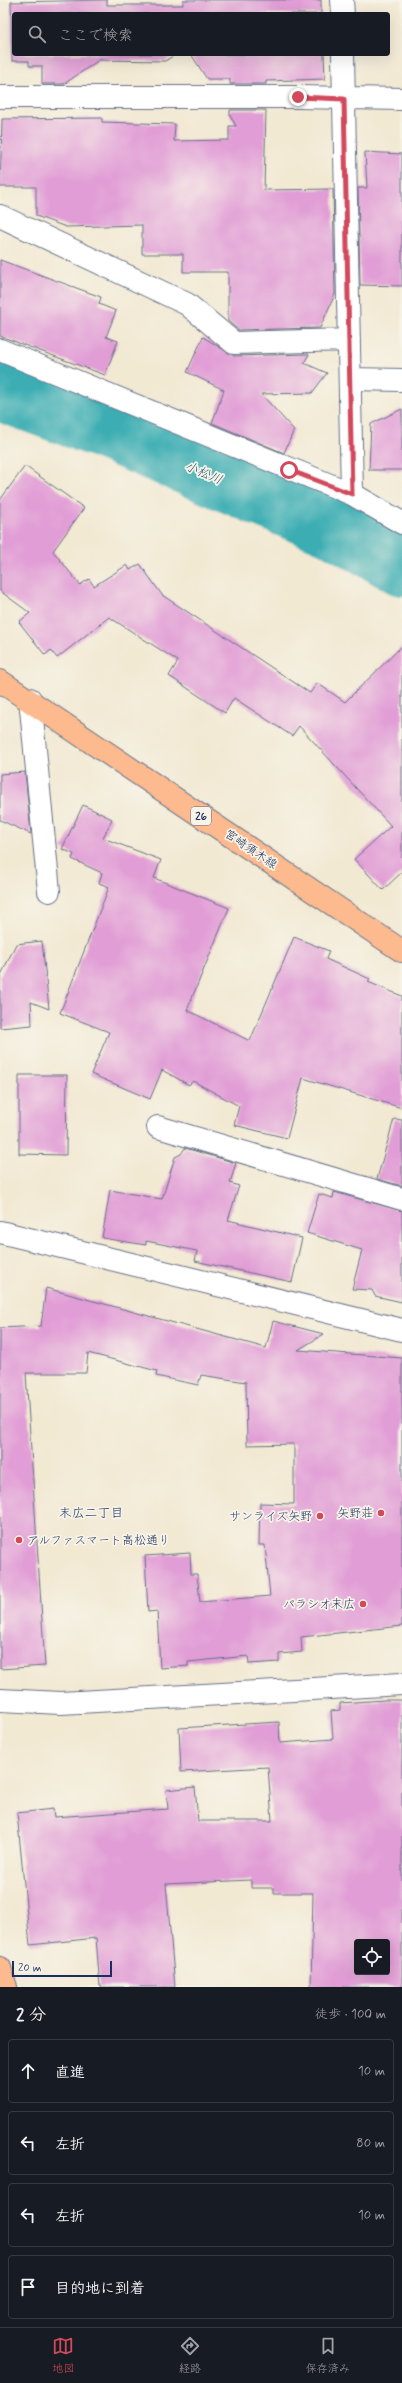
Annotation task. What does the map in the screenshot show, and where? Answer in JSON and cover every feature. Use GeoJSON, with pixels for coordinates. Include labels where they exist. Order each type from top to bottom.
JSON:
{"type":"FeatureCollection","features":[{"type":"Feature","properties":{"kind":"main road","name":"宮崎須木線"},"geometry":{"type":"LineString","coordinates":[[0,681],[402,952]]}},
{"type":"Feature","properties":{"kind":"main road"},"geometry":{"type":"LineString","coordinates":[[0,1968],[6,1987]]}},
{"type":"Feature","properties":{"kind":"street"},"geometry":{"type":"LineString","coordinates":[[342,0],[343,12]]}},
{"type":"Feature","properties":{"kind":"street"},"geometry":{"type":"LineString","coordinates":[[343,56],[352,494]]}},
{"type":"Feature","properties":{"kind":"street"},"geometry":{"type":"LineString","coordinates":[[0,97],[298,97],[402,99]]}},
{"type":"Feature","properties":{"kind":"street"},"geometry":{"type":"LineString","coordinates":[[0,216],[187,304],[234,342],[349,340]]}},
{"type":"Feature","properties":{"kind":"street"},"geometry":{"type":"LineString","coordinates":[[0,350],[352,494],[402,522]]}},
{"type":"Feature","properties":{"kind":"street"},"geometry":{"type":"LineString","coordinates":[[350,380],[402,380]]}},
{"type":"Feature","properties":{"kind":"street"},"geometry":{"type":"LineString","coordinates":[[30,700],[49,891]]}},
{"type":"Feature","properties":{"kind":"street"},"geometry":{"type":"LineString","coordinates":[[158,1127],[402,1199]]}},
{"type":"Feature","properties":{"kind":"street"},"geometry":{"type":"LineString","coordinates":[[0,1232],[402,1330]]}},
{"type":"Feature","properties":{"kind":"street"},"geometry":{"type":"LineString","coordinates":[[0,1700],[60,1704],[402,1684]]}},
{"type":"Feature","properties":{"kind":"building"},"geometry":{"type":"Polygon","coordinates":[[[107,0],[107,5],[183,5],[183,0],[321,0],[321,12],[12,12],[12,56],[173,56],[165,61],[99,60],[64,84],[42,84],[42,66],[29,66],[29,61],[12,61],[11,2],[107,0]]]}},
{"type":"Feature","properties":{"kind":"building"},"geometry":{"type":"Polygon","coordinates":[[[192,56],[324,56],[325,79],[266,81],[266,84],[230,84],[230,79],[207,79],[192,56]]]}},
{"type":"Feature","properties":{"kind":"building"},"geometry":{"type":"Polygon","coordinates":[[[230,110],[266,110],[264,190],[333,189],[335,294],[320,328],[238,330],[228,321],[228,272],[183,272],[183,254],[142,254],[142,225],[66,227],[36,216],[36,187],[0,187],[2,119],[102,118],[102,122],[175,124],[174,141],[229,140],[229,126],[236,126],[230,115],[230,110]]]}},
{"type":"Feature","properties":{"kind":"building"},"geometry":{"type":"Polygon","coordinates":[[[365,152],[402,154],[402,286],[360,285],[358,188],[367,188],[365,152]]]}},
{"type":"Feature","properties":{"kind":"building"},"geometry":{"type":"Polygon","coordinates":[[[0,260],[101,297],[99,304],[116,311],[106,337],[118,341],[105,375],[0,336],[0,260]]]}},
{"type":"Feature","properties":{"kind":"building"},"geometry":{"type":"Polygon","coordinates":[[[203,337],[234,356],[309,354],[304,363],[327,373],[312,393],[261,394],[294,430],[284,453],[212,423],[224,390],[187,372],[203,337]]]}},
{"type":"Feature","properties":{"kind":"building"},"geometry":{"type":"Polygon","coordinates":[[[402,409],[402,470],[369,470],[371,424],[402,409]]]}},
{"type":"Feature","properties":{"kind":"building"},"geometry":{"type":"Polygon","coordinates":[[[25,466],[84,508],[53,551],[80,585],[89,579],[94,586],[127,565],[130,570],[140,564],[162,595],[310,693],[317,683],[345,702],[402,646],[402,872],[383,890],[354,859],[391,826],[299,726],[292,736],[234,698],[225,713],[169,676],[178,661],[109,617],[57,658],[51,650],[45,655],[19,622],[30,613],[0,591],[0,500],[25,466]]]}},
{"type":"Feature","properties":{"kind":"building"},"geometry":{"type":"Polygon","coordinates":[[[25,772],[31,834],[0,820],[0,774],[25,772]]]}},
{"type":"Feature","properties":{"kind":"building"},"geometry":{"type":"Polygon","coordinates":[[[83,805],[112,819],[103,838],[161,860],[154,878],[229,908],[187,1010],[250,1041],[294,937],[329,951],[326,959],[370,979],[368,982],[402,996],[402,1108],[303,1078],[287,1138],[234,1125],[239,1106],[193,1081],[189,1085],[162,1070],[150,1099],[91,1074],[109,1032],[60,1013],[109,887],[99,883],[102,873],[72,859],[74,854],[62,849],[83,805]]]}},
{"type":"Feature","properties":{"kind":"building"},"geometry":{"type":"Polygon","coordinates":[[[42,941],[49,1009],[31,1002],[32,1025],[0,1028],[0,977],[16,944],[42,941]]]}},
{"type":"Feature","properties":{"kind":"building"},"geometry":{"type":"Polygon","coordinates":[[[19,1075],[67,1075],[66,1155],[19,1154],[19,1075]]]}},
{"type":"Feature","properties":{"kind":"building"},"geometry":{"type":"Polygon","coordinates":[[[394,1119],[402,1120],[402,1186],[377,1179],[394,1119]]]}},
{"type":"Feature","properties":{"kind":"building"},"geometry":{"type":"Polygon","coordinates":[[[185,1148],[236,1163],[230,1183],[239,1186],[228,1220],[302,1238],[292,1282],[195,1261],[197,1251],[146,1241],[146,1245],[102,1238],[110,1190],[162,1199],[175,1157],[181,1154],[185,1148]]]}},
{"type":"Feature","properties":{"kind":"building"},"geometry":{"type":"Polygon","coordinates":[[[334,1192],[402,1211],[402,1302],[375,1296],[372,1290],[352,1289],[362,1250],[307,1233],[319,1194],[333,1198],[334,1192]]]}},
{"type":"Feature","properties":{"kind":"building"},"geometry":{"type":"Polygon","coordinates":[[[46,1288],[266,1348],[273,1321],[324,1334],[298,1350],[402,1358],[402,1626],[301,1637],[302,1652],[279,1654],[279,1662],[249,1664],[248,1656],[188,1662],[188,1666],[160,1668],[157,1611],[148,1612],[145,1556],[190,1553],[191,1574],[197,1574],[200,1602],[270,1596],[265,1545],[259,1545],[260,1503],[294,1504],[294,1444],[247,1445],[246,1382],[201,1375],[198,1385],[156,1376],[157,1371],[88,1353],[86,1373],[26,1373],[45,1666],[0,1669],[0,1328],[41,1326],[46,1288]]]}},
{"type":"Feature","properties":{"kind":"building"},"geometry":{"type":"Polygon","coordinates":[[[402,1700],[402,1987],[311,1987],[313,1893],[274,1893],[274,1888],[251,1888],[251,1880],[166,1884],[175,1987],[100,1987],[96,1938],[30,1945],[17,1813],[53,1809],[54,1817],[168,1809],[166,1790],[195,1787],[198,1821],[272,1821],[268,1767],[181,1772],[179,1728],[279,1722],[280,1743],[333,1739],[331,1711],[340,1710],[340,1703],[402,1700]]]}},
{"type":"Feature","properties":{"kind":"waterway","name":"小松川"},"geometry":{"type":"LineString","coordinates":[[0,391],[100,428],[335,528],[402,566]]}},
{"type":"Feature","properties":{"kind":"place","name":"矢野荘"},"geometry":{"type":"Point","coordinates":[381,1513]}},
{"type":"Feature","properties":{"kind":"place","name":"サンライズ矢野"},"geometry":{"type":"Point","coordinates":[320,1516]}},
{"type":"Feature","properties":{"kind":"place","name":"アルファスマート高松通り"},"geometry":{"type":"Point","coordinates":[19,1540]}},
{"type":"Feature","properties":{"kind":"place","name":"パラシオ末広"},"geometry":{"type":"Point","coordinates":[363,1604]}},
{"type":"Feature","properties":{"kind":"district","name":"末広二丁目"},"geometry":{"type":"Point","coordinates":[91,1512]}},
{"type":"Feature","properties":{"kind":"route"},"geometry":{"type":"LineString","coordinates":[[289,470],[352,494],[344,99],[298,97]]}}]}
